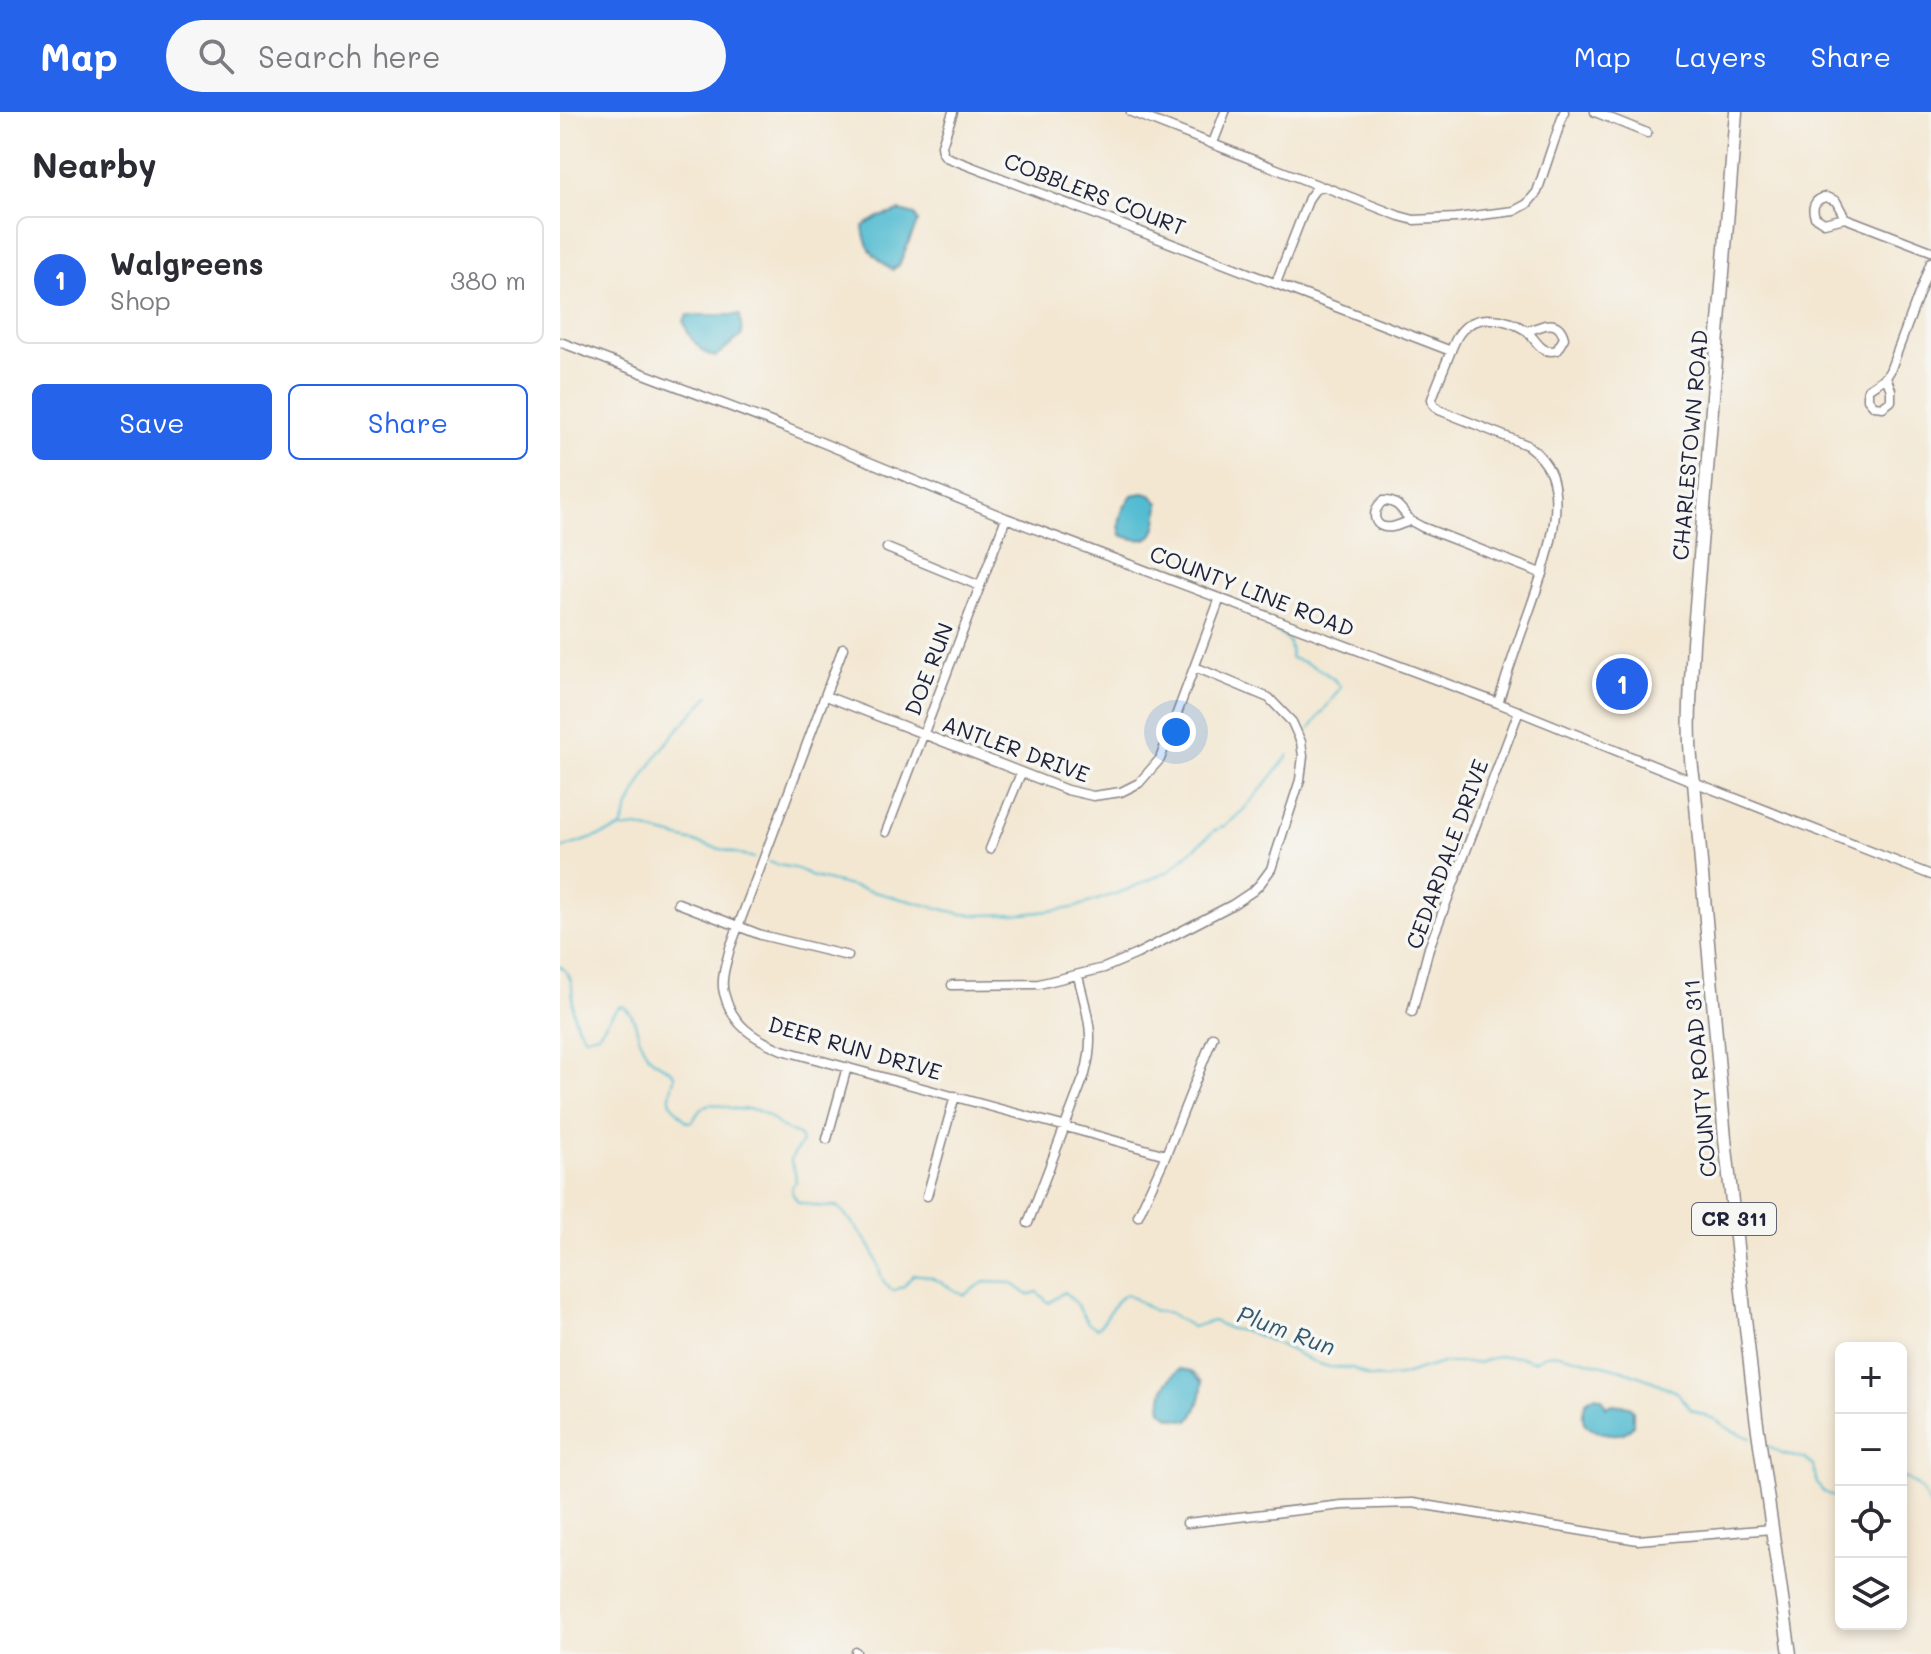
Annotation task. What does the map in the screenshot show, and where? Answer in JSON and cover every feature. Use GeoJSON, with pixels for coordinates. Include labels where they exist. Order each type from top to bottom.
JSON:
{"type":"FeatureCollection","features":[{"type":"Feature","properties":{"kind":"main road","name":"CHARLESTOWN ROAD"},"geometry":{"type":"LineString","coordinates":[[1694,782],[1690,759],[1693,643],[1736,112]]}},
{"type":"Feature","properties":{"kind":"main road","name":"COUNTY ROAD 311"},"geometry":{"type":"LineString","coordinates":[[1694,782],[1725,1139],[1756,1417],[1790,1654]]}},
{"type":"Feature","properties":{"kind":"street","name":"COBBLERS COURT"},"geometry":{"type":"LineString","coordinates":[[953,112],[942,145],[946,157],[1276,283]]}},
{"type":"Feature","properties":{"kind":"street"},"geometry":{"type":"LineString","coordinates":[[1131,112],[1414,220],[1514,211],[1527,204],[1537,192],[1564,112]]}},
{"type":"Feature","properties":{"kind":"street"},"geometry":{"type":"LineString","coordinates":[[1213,143],[1225,112]]}},
{"type":"Feature","properties":{"kind":"street"},"geometry":{"type":"LineString","coordinates":[[1595,112],[1647,133]]}},
{"type":"Feature","properties":{"kind":"street"},"geometry":{"type":"LineString","coordinates":[[1321,186],[1314,189],[1309,198],[1276,283],[1451,351]]}},
{"type":"Feature","properties":{"kind":"street"},"geometry":{"type":"LineString","coordinates":[[1845,218],[1931,251]]}},
{"type":"Feature","properties":{"kind":"street"},"geometry":{"type":"LineString","coordinates":[[1886,377],[1931,262]]}},
{"type":"Feature","properties":{"kind":"street"},"geometry":{"type":"LineString","coordinates":[[1498,703],[1543,574],[1551,540],[1554,491],[1550,473],[1541,457],[1527,445],[1435,408],[1433,394],[1461,331],[1473,322],[1494,319],[1527,331]]}},
{"type":"Feature","properties":{"kind":"street","name":"COUNTY LINE ROAD"},"geometry":{"type":"LineString","coordinates":[[560,342],[784,427],[1006,518],[1519,711],[1931,875]]}},
{"type":"Feature","properties":{"kind":"street","name":"DOE RUN"},"geometry":{"type":"LineString","coordinates":[[886,832],[1006,518]]}},
{"type":"Feature","properties":{"kind":"street"},"geometry":{"type":"LineString","coordinates":[[1411,521],[1543,574]]}},
{"type":"Feature","properties":{"kind":"street"},"geometry":{"type":"LineString","coordinates":[[887,548],[980,586]]}},
{"type":"Feature","properties":{"kind":"street","name":"ANTLER DRIVE"},"geometry":{"type":"LineString","coordinates":[[826,696],[1067,790],[1093,796],[1121,792],[1139,783],[1160,759],[1220,598]]}},
{"type":"Feature","properties":{"kind":"street","name":"DEER RUN DRIVE"},"geometry":{"type":"LineString","coordinates":[[843,648],[730,948],[723,984],[727,1003],[741,1026],[753,1037],[782,1050],[1166,1155]]}},
{"type":"Feature","properties":{"kind":"street"},"geometry":{"type":"LineString","coordinates":[[952,985],[1039,984],[1078,976],[1137,954],[1232,905],[1253,891],[1271,869],[1300,780],[1301,742],[1292,722],[1269,698],[1195,667]]}},
{"type":"Feature","properties":{"kind":"street","name":"CEDARDALE DRIVE"},"geometry":{"type":"LineString","coordinates":[[1412,1012],[1429,948],[1519,711]]}},
{"type":"Feature","properties":{"kind":"street"},"geometry":{"type":"LineString","coordinates":[[990,849],[1021,773]]}},
{"type":"Feature","properties":{"kind":"street"},"geometry":{"type":"LineString","coordinates":[[678,903],[737,927],[848,956]]}},
{"type":"Feature","properties":{"kind":"street"},"geometry":{"type":"LineString","coordinates":[[1028,1223],[1091,1052],[1090,1027],[1078,976]]}},
{"type":"Feature","properties":{"kind":"street"},"geometry":{"type":"LineString","coordinates":[[1138,1216],[1213,1037]]}},
{"type":"Feature","properties":{"kind":"street"},"geometry":{"type":"LineString","coordinates":[[827,1139],[847,1067]]}},
{"type":"Feature","properties":{"kind":"street"},"geometry":{"type":"LineString","coordinates":[[927,1196],[955,1096]]}},
{"type":"Feature","properties":{"kind":"street"},"geometry":{"type":"LineString","coordinates":[[1187,1523],[1342,1505],[1413,1503],[1638,1540],[1772,1529]]}},
{"type":"Feature","properties":{"kind":"water"},"geometry":{"type":"Polygon","coordinates":[[[900,211],[915,215],[918,221],[899,265],[892,270],[872,252],[863,226],[900,211]]]}},
{"type":"Feature","properties":{"kind":"water"},"geometry":{"type":"Polygon","coordinates":[[[688,315],[740,315],[742,335],[715,357],[691,338],[684,321],[688,315]]]}},
{"type":"Feature","properties":{"kind":"water"},"geometry":{"type":"Polygon","coordinates":[[[1132,495],[1151,495],[1159,503],[1155,530],[1141,540],[1121,535],[1119,524],[1123,509],[1132,495]]]}},
{"type":"Feature","properties":{"kind":"water"},"geometry":{"type":"Polygon","coordinates":[[[1180,1369],[1191,1371],[1202,1382],[1199,1403],[1189,1421],[1170,1417],[1161,1410],[1165,1386],[1180,1369]]]}},
{"type":"Feature","properties":{"kind":"water"},"geometry":{"type":"Polygon","coordinates":[[[1595,1396],[1602,1398],[1606,1407],[1612,1404],[1629,1406],[1633,1410],[1630,1429],[1613,1434],[1587,1426],[1583,1418],[1584,1407],[1587,1400],[1595,1396]]]}},
{"type":"Feature","properties":{"kind":"waterway"},"geometry":{"type":"LineString","coordinates":[[1266,623],[1288,641],[1290,658],[1318,669],[1341,687],[1309,730]]}},
{"type":"Feature","properties":{"kind":"waterway"},"geometry":{"type":"LineString","coordinates":[[621,828],[646,772],[681,726],[709,696]]}},
{"type":"Feature","properties":{"kind":"waterway"},"geometry":{"type":"LineString","coordinates":[[769,862],[801,870],[810,876],[962,914],[1024,914],[1073,908],[1124,891],[1169,871],[1244,809],[1289,755]]}},
{"type":"Feature","properties":{"kind":"waterway"},"geometry":{"type":"LineString","coordinates":[[560,849],[620,829],[638,827],[754,858]]}},
{"type":"Feature","properties":{"kind":"waterway","name":"Plum Run"},"geometry":{"type":"LineString","coordinates":[[560,966],[571,981],[574,1016],[585,1037],[598,1034],[617,1008],[623,1006],[632,1016],[646,1052],[675,1076],[670,1101],[687,1122],[693,1121],[702,1108],[716,1104],[759,1111],[800,1136],[802,1142],[790,1160],[796,1182],[792,1193],[798,1202],[837,1206],[870,1247],[882,1277],[892,1291],[904,1286],[913,1275],[920,1275],[933,1278],[964,1295],[984,1282],[1012,1283],[1028,1295],[1037,1292],[1049,1303],[1064,1292],[1075,1302],[1088,1323],[1097,1328],[1117,1301],[1127,1294],[1154,1311],[1170,1313],[1192,1327],[1213,1321],[1230,1329],[1249,1332],[1314,1362],[1329,1367],[1352,1368],[1369,1377],[1400,1376],[1442,1363],[1478,1363],[1500,1356],[1534,1361],[1546,1355],[1559,1354],[1650,1380],[1677,1392],[1691,1410],[1750,1438]]}},
{"type":"Feature","properties":{"kind":"waterway","name":"Plum Run"},"geometry":{"type":"LineString","coordinates":[[1768,1446],[1784,1455],[1804,1458],[1813,1466],[1823,1492],[1835,1497]]}},
{"type":"Feature","properties":{"kind":"waterway","name":"Plum Run"},"geometry":{"type":"LineString","coordinates":[[1907,1479],[1918,1486],[1931,1507]]}},
{"type":"Feature","properties":{"kind":"place","name":"Walgreens"},"geometry":{"type":"Point","coordinates":[1622,684]}}]}
